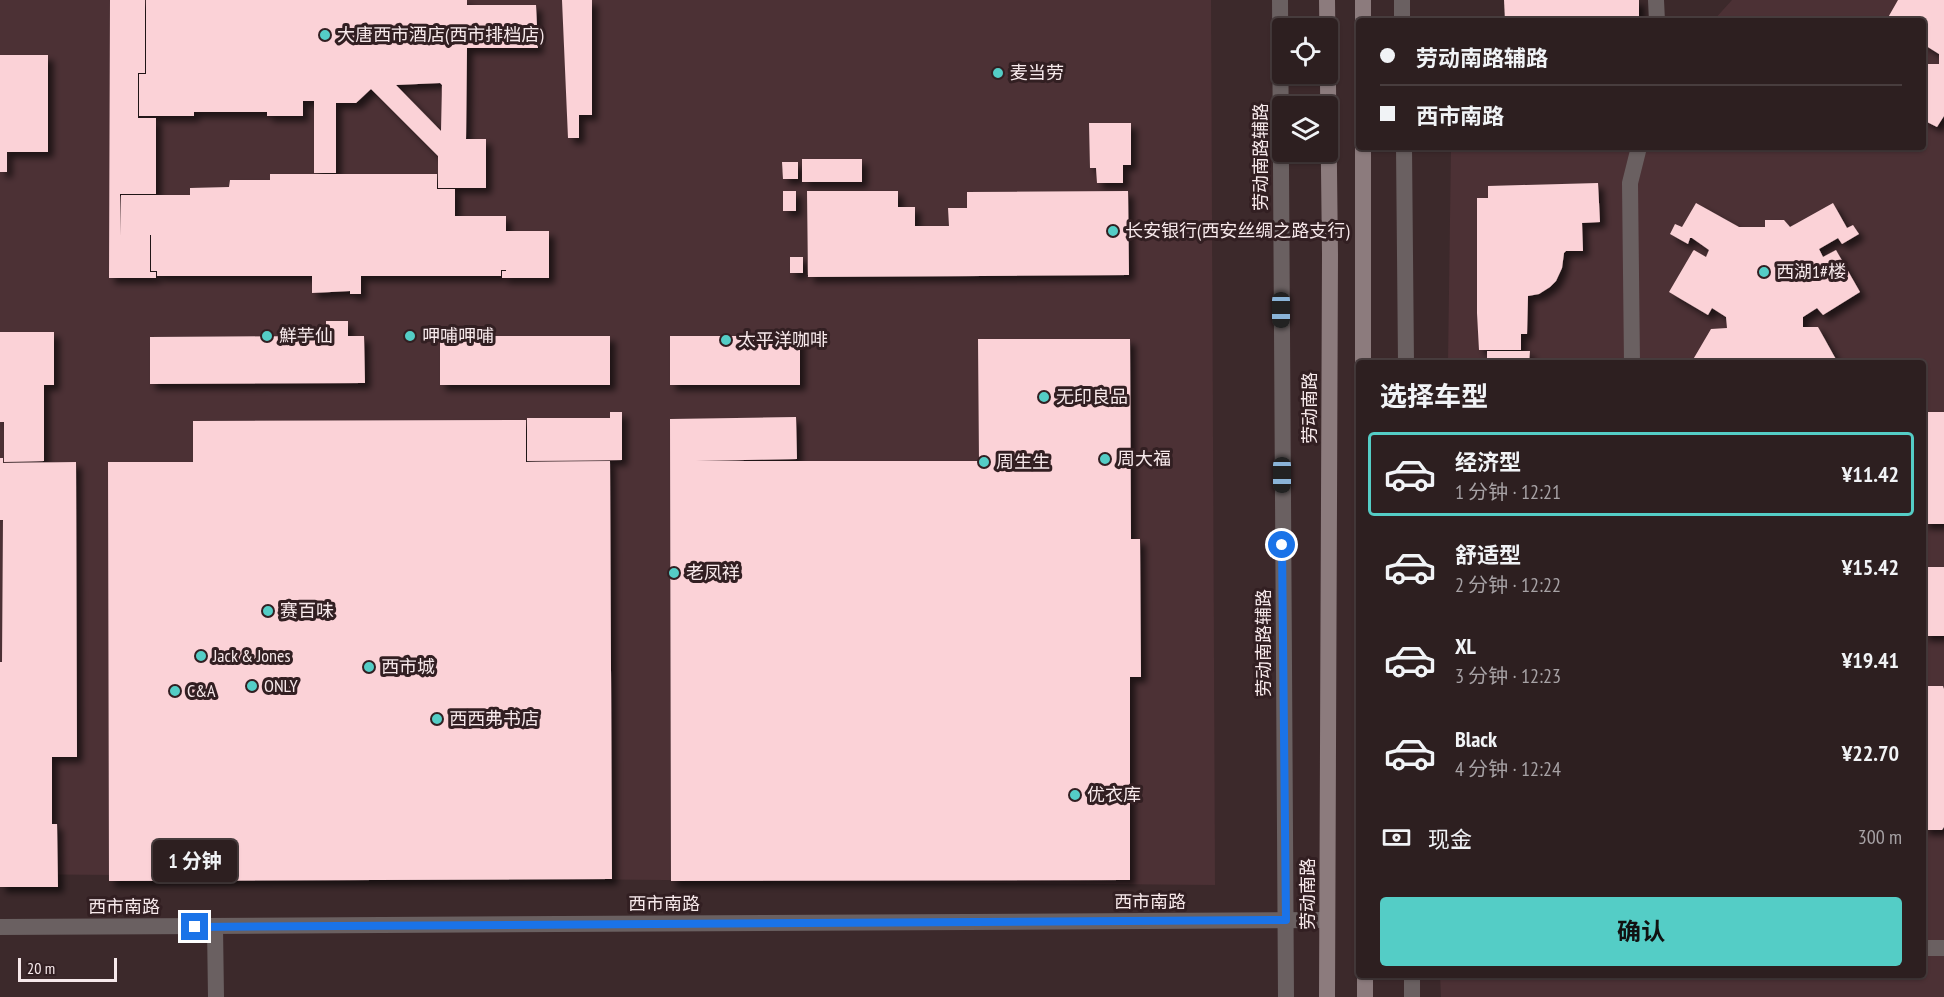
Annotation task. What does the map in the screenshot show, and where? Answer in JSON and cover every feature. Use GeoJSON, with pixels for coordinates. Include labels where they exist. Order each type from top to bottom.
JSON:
{"type":"FeatureCollection","features":[{"type":"Feature","properties":{"kind":"main road","name":"劳动南路"},"geometry":{"type":"LineString","coordinates":[[1328,0],[1330,278],[1328,997]]}},
{"type":"Feature","properties":{"kind":"main road"},"geometry":{"type":"LineString","coordinates":[[1363,18],[1364,0]]}},
{"type":"Feature","properties":{"kind":"main road"},"geometry":{"type":"LineString","coordinates":[[1363,150],[1363,360]]}},
{"type":"Feature","properties":{"kind":"main road"},"geometry":{"type":"LineString","coordinates":[[1365,978],[1365,997]]}},
{"type":"Feature","properties":{"kind":"street","name":"劳动南路辅路"},"geometry":{"type":"LineString","coordinates":[[1280,0],[1286,997]]}},
{"type":"Feature","properties":{"kind":"street"},"geometry":{"type":"LineString","coordinates":[[1402,0],[1402,18]]}},
{"type":"Feature","properties":{"kind":"street"},"geometry":{"type":"LineString","coordinates":[[1656,0],[1657,18]]}},
{"type":"Feature","properties":{"kind":"street"},"geometry":{"type":"LineString","coordinates":[[1404,150],[1406,360]]}},
{"type":"Feature","properties":{"kind":"street"},"geometry":{"type":"LineString","coordinates":[[1632,360],[1630,183],[1638,150]]}},
{"type":"Feature","properties":{"kind":"street","name":"西市南路"},"geometry":{"type":"LineString","coordinates":[[0,927],[1327,920]]}},
{"type":"Feature","properties":{"kind":"street"},"geometry":{"type":"LineString","coordinates":[[215,927],[216,997]]}},
{"type":"Feature","properties":{"kind":"street"},"geometry":{"type":"LineString","coordinates":[[1926,948],[1944,948]]}},
{"type":"Feature","properties":{"kind":"street"},"geometry":{"type":"LineString","coordinates":[[1412,978],[1412,997]]}},
{"type":"Feature","properties":{"kind":"shaded area"},"geometry":{"type":"Polygon","coordinates":[[[0,0],[1211,0],[1215,885],[0,874],[0,0]]]}},
{"type":"Feature","properties":{"kind":"shaded area"},"geometry":{"type":"Polygon","coordinates":[[[1732,0],[1944,0],[1944,997],[1441,997],[1440,978],[1926,978],[1926,360],[1448,360],[1451,150],[1926,150],[1926,18],[1716,18],[1732,0]]]}},
{"type":"Feature","properties":{"kind":"building"},"geometry":{"type":"Polygon","coordinates":[[[110,0],[145,0],[145,73],[138,73],[138,118],[156,118],[156,194],[120,194],[120,236],[121,195],[190,195],[190,188],[229,187],[230,180],[270,180],[270,174],[437,174],[437,189],[455,189],[455,216],[506,216],[506,270],[501,270],[501,276],[361,276],[361,294],[350,294],[350,291],[312,293],[312,276],[157,276],[157,271],[151,271],[150,235],[150,272],[156,272],[156,278],[109,278],[110,0]]]}},
{"type":"Feature","properties":{"kind":"building"},"geometry":{"type":"Polygon","coordinates":[[[146,0],[467,0],[467,5],[536,5],[538,48],[467,48],[466,139],[486,139],[486,188],[438,188],[438,156],[371,89],[356,103],[336,103],[336,173],[314,173],[314,101],[303,101],[303,116],[267,116],[267,112],[194,112],[194,116],[139,116],[139,74],[146,74],[146,0]],[[440,83],[396,85],[441,131],[442,85],[440,83]]]}},
{"type":"Feature","properties":{"kind":"building"},"geometry":{"type":"Polygon","coordinates":[[[562,0],[592,0],[592,115],[579,115],[579,138],[568,138],[562,0]]]}},
{"type":"Feature","properties":{"kind":"building"},"geometry":{"type":"Polygon","coordinates":[[[1504,0],[1639,0],[1639,18],[1505,18],[1504,0]]]}},
{"type":"Feature","properties":{"kind":"building"},"geometry":{"type":"Polygon","coordinates":[[[1898,0],[1944,0],[1944,116],[1937,127],[1926,122],[1926,64],[1939,64],[1939,54],[1926,46],[1926,18],[1888,18],[1898,0]]]}},
{"type":"Feature","properties":{"kind":"building"},"geometry":{"type":"Polygon","coordinates":[[[0,55],[48,55],[48,152],[7,152],[7,172],[0,172],[0,55]]]}},
{"type":"Feature","properties":{"kind":"building"},"geometry":{"type":"Polygon","coordinates":[[[1089,123],[1131,123],[1131,165],[1123,165],[1123,183],[1097,183],[1096,168],[1090,168],[1089,123]]]}},
{"type":"Feature","properties":{"kind":"building"},"geometry":{"type":"Polygon","coordinates":[[[802,159],[862,159],[862,182],[802,182],[802,159]]]}},
{"type":"Feature","properties":{"kind":"building"},"geometry":{"type":"Polygon","coordinates":[[[782,162],[798,162],[798,179],[783,179],[782,162]]]}},
{"type":"Feature","properties":{"kind":"building"},"geometry":{"type":"Polygon","coordinates":[[[1598,183],[1600,222],[1582,223],[1583,251],[1566,251],[1556,281],[1539,294],[1528,296],[1527,334],[1521,334],[1521,350],[1479,350],[1477,198],[1488,198],[1488,186],[1598,183]]]}},
{"type":"Feature","properties":{"kind":"building"},"geometry":{"type":"Polygon","coordinates":[[[783,191],[796,191],[796,211],[783,211],[783,191]]]}},
{"type":"Feature","properties":{"kind":"building"},"geometry":{"type":"Polygon","coordinates":[[[807,191],[898,191],[898,207],[915,207],[915,226],[949,226],[948,208],[967,208],[967,192],[1128,191],[1129,275],[808,277],[807,191]]]}},
{"type":"Feature","properties":{"kind":"building","name":"西湖1#楼"},"geometry":{"type":"Polygon","coordinates":[[[1696,203],[1739,227],[1765,227],[1765,220],[1784,220],[1790,227],[1833,203],[1847,228],[1853,225],[1859,234],[1842,244],[1838,238],[1819,249],[1823,257],[1836,250],[1860,292],[1823,315],[1817,308],[1803,317],[1803,327],[1818,327],[1836,360],[1693,360],[1711,329],[1727,328],[1726,317],[1712,308],[1708,315],[1669,292],[1693,251],[1706,257],[1709,250],[1692,238],[1688,244],[1670,234],[1675,224],[1682,227],[1696,203]]]}},
{"type":"Feature","properties":{"kind":"building"},"geometry":{"type":"Polygon","coordinates":[[[506,231],[549,231],[549,278],[502,278],[502,271],[506,271],[506,231]]]}},
{"type":"Feature","properties":{"kind":"building"},"geometry":{"type":"Polygon","coordinates":[[[790,257],[803,257],[803,273],[790,273],[790,257]]]}},
{"type":"Feature","properties":{"kind":"building"},"geometry":{"type":"Polygon","coordinates":[[[326,321],[348,321],[348,336],[364,336],[365,383],[150,384],[150,337],[326,336],[326,321]]]}},
{"type":"Feature","properties":{"kind":"building"},"geometry":{"type":"Polygon","coordinates":[[[0,332],[54,332],[54,385],[44,385],[44,461],[4,462],[4,422],[0,422],[0,332]]]}},
{"type":"Feature","properties":{"kind":"building"},"geometry":{"type":"Polygon","coordinates":[[[440,336],[610,336],[610,385],[440,385],[440,336]]]}},
{"type":"Feature","properties":{"kind":"building"},"geometry":{"type":"Polygon","coordinates":[[[670,336],[800,336],[800,385],[670,385],[670,336]]]}},
{"type":"Feature","properties":{"kind":"building"},"geometry":{"type":"Polygon","coordinates":[[[978,339],[1130,339],[1131,539],[1140,539],[1141,677],[1130,677],[1130,880],[671,881],[670,419],[796,417],[797,459],[696,461],[979,461],[978,339]]]}},
{"type":"Feature","properties":{"kind":"building"},"geometry":{"type":"Polygon","coordinates":[[[1487,351],[1530,351],[1529,360],[1487,360],[1487,351]]]}},
{"type":"Feature","properties":{"kind":"building"},"geometry":{"type":"Polygon","coordinates":[[[610,412],[622,412],[622,460],[527,461],[527,418],[610,418],[610,412]]]}},
{"type":"Feature","properties":{"kind":"building"},"geometry":{"type":"Polygon","coordinates":[[[1926,412],[1944,412],[1944,524],[1926,524],[1926,412]]]}},
{"type":"Feature","properties":{"kind":"building"},"geometry":{"type":"Polygon","coordinates":[[[526,420],[526,462],[610,461],[612,879],[109,881],[108,462],[193,462],[193,421],[526,420]]]}},
{"type":"Feature","properties":{"kind":"building"},"geometry":{"type":"Polygon","coordinates":[[[0,458],[3,458],[3,463],[76,462],[77,757],[52,757],[52,824],[57,824],[58,887],[0,887],[0,662],[2,662],[3,520],[0,520],[0,458]]]}},
{"type":"Feature","properties":{"kind":"building"},"geometry":{"type":"Polygon","coordinates":[[[1926,567],[1944,567],[1944,636],[1926,636],[1926,567]]]}},
{"type":"Feature","properties":{"kind":"building"},"geometry":{"type":"Polygon","coordinates":[[[1926,686],[1943,686],[1944,689],[1944,827],[1942,830],[1926,830],[1926,686]]]}},
{"type":"Feature","properties":{"kind":"place","name":"大唐西市酒店(西市排档店)"},"geometry":{"type":"Point","coordinates":[325,35]}},
{"type":"Feature","properties":{"kind":"place","name":"麦当劳"},"geometry":{"type":"Point","coordinates":[998,73]}},
{"type":"Feature","properties":{"kind":"place","name":"长安银行(西安丝绸之路支行)"},"geometry":{"type":"Point","coordinates":[1113,231]}},
{"type":"Feature","properties":{"kind":"place","name":"西湖1#楼"},"geometry":{"type":"Point","coordinates":[1764,272]}},
{"type":"Feature","properties":{"kind":"place","name":"鮮芋仙"},"geometry":{"type":"Point","coordinates":[267,336]}},
{"type":"Feature","properties":{"kind":"place","name":"呷哺呷哺"},"geometry":{"type":"Point","coordinates":[410,336]}},
{"type":"Feature","properties":{"kind":"place","name":"太平洋咖啡"},"geometry":{"type":"Point","coordinates":[726,340]}},
{"type":"Feature","properties":{"kind":"place","name":"无印良品"},"geometry":{"type":"Point","coordinates":[1044,397]}},
{"type":"Feature","properties":{"kind":"place","name":"周大福"},"geometry":{"type":"Point","coordinates":[1105,459]}},
{"type":"Feature","properties":{"kind":"place","name":"周生生"},"geometry":{"type":"Point","coordinates":[984,462]}},
{"type":"Feature","properties":{"kind":"place","name":"老凤祥"},"geometry":{"type":"Point","coordinates":[674,573]}},
{"type":"Feature","properties":{"kind":"place","name":"赛百味"},"geometry":{"type":"Point","coordinates":[268,611]}},
{"type":"Feature","properties":{"kind":"place","name":"Jack & Jones"},"geometry":{"type":"Point","coordinates":[201,656]}},
{"type":"Feature","properties":{"kind":"place","name":"西市城"},"geometry":{"type":"Point","coordinates":[369,667]}},
{"type":"Feature","properties":{"kind":"place","name":"ONLY"},"geometry":{"type":"Point","coordinates":[252,686]}},
{"type":"Feature","properties":{"kind":"place","name":"C&A"},"geometry":{"type":"Point","coordinates":[175,691]}},
{"type":"Feature","properties":{"kind":"place","name":"西西弗书店"},"geometry":{"type":"Point","coordinates":[437,719]}},
{"type":"Feature","properties":{"kind":"place","name":"优衣库"},"geometry":{"type":"Point","coordinates":[1075,795]}},
{"type":"Feature","properties":{"kind":"route"},"geometry":{"type":"LineString","coordinates":[[195,927],[1286,920],[1282,545]]}}]}
